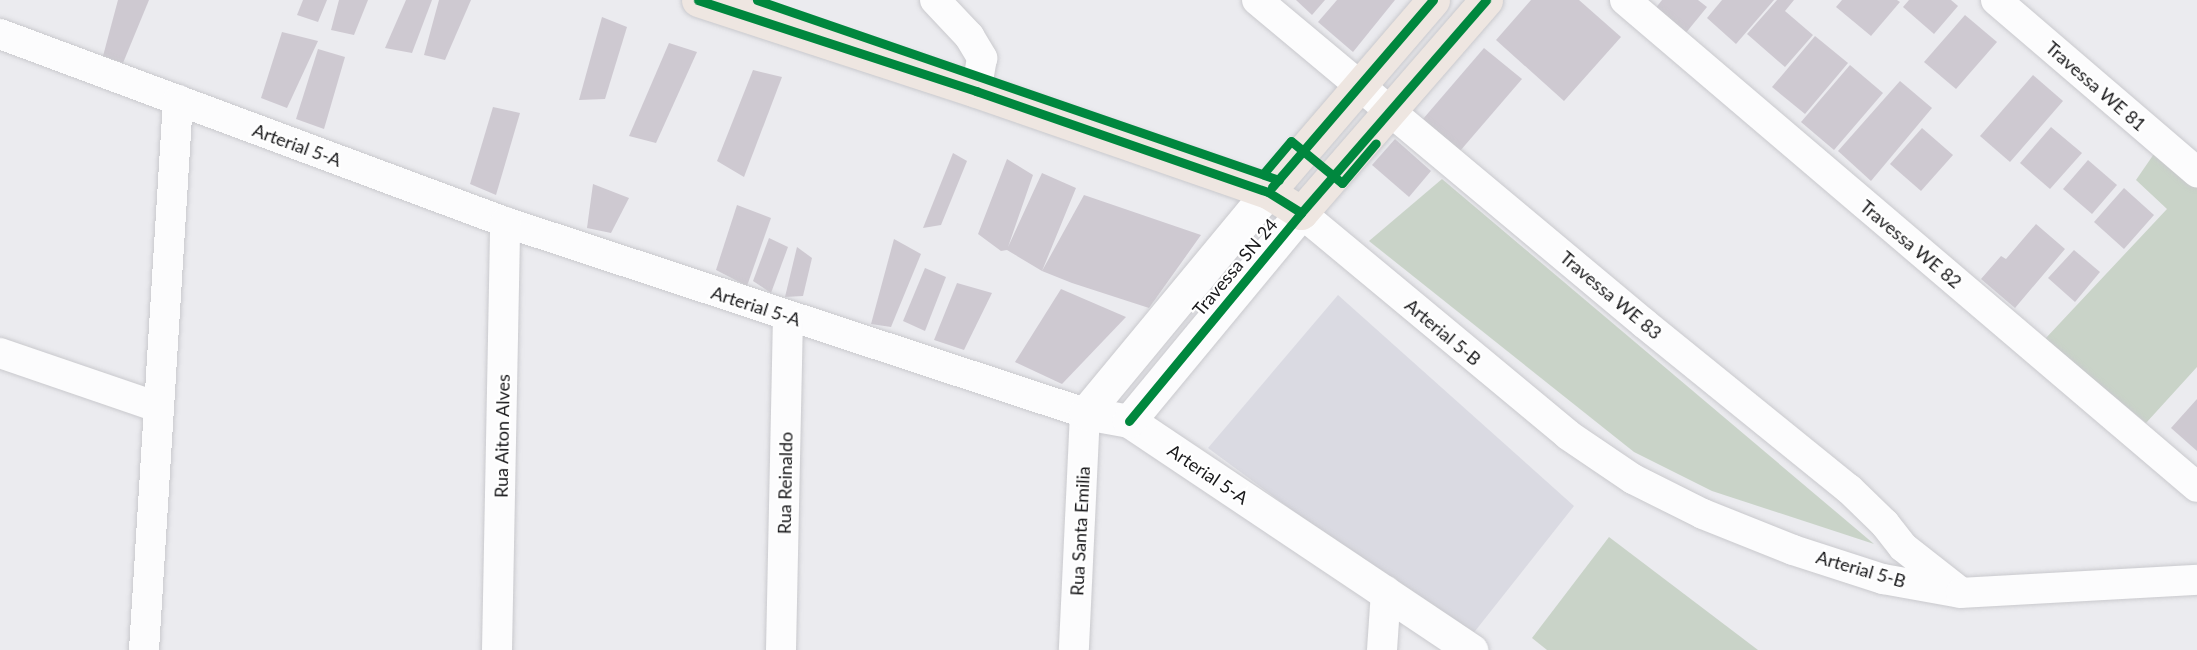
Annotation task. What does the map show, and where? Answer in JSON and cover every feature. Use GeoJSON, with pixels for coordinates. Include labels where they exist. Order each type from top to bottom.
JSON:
{"type":"FeatureCollection","features":[{"type":"Feature","properties":{"kind":"main road","name":"Arterial 5-B"},"geometry":{"type":"LineString","coordinates":[[698,0],[976,91],[1268,192],[1301,213]]}},
{"type":"Feature","properties":{"kind":"main road","name":"Travessa SN 24"},"geometry":{"type":"LineString","coordinates":[[1085,413],[1268,192],[1433,0]]}},
{"type":"Feature","properties":{"kind":"main road","name":"Travessa SN 24"},"geometry":{"type":"LineString","coordinates":[[1129,421],[1301,213],[1486,0]]}},
{"type":"Feature","properties":{"kind":"main road","name":"Arterial 5-A"},"geometry":{"type":"LineString","coordinates":[[1085,413],[1129,421],[1472,650]]}},
{"type":"Feature","properties":{"kind":"street"},"geometry":{"type":"LineString","coordinates":[[935,0],[969,36],[982,58],[976,91]]}},
{"type":"Feature","properties":{"kind":"street","name":"Travessa WE 83"},"geometry":{"type":"LineString","coordinates":[[1257,0],[1645,324],[1849,489],[1885,524],[1903,547],[1961,593]]}},
{"type":"Feature","properties":{"kind":"street","name":"Travessa WE 82"},"geometry":{"type":"LineString","coordinates":[[1625,0],[2197,487]]}},
{"type":"Feature","properties":{"kind":"street","name":"Travessa WE 81"},"geometry":{"type":"LineString","coordinates":[[1996,0],[2197,172]]}},
{"type":"Feature","properties":{"kind":"street","name":"Arterial 5-A"},"geometry":{"type":"LineString","coordinates":[[0,34],[505,222],[1085,413]]}},
{"type":"Feature","properties":{"kind":"street"},"geometry":{"type":"LineString","coordinates":[[144,650],[178,100]]}},
{"type":"Feature","properties":{"kind":"street","name":"Arterial 5-B"},"geometry":{"type":"LineString","coordinates":[[1301,213],[1568,435],[1633,479],[1703,514],[1793,550],[1883,579],[1961,593],[2197,580]]}},
{"type":"Feature","properties":{"kind":"street","name":"Rua Aiton Alves"},"geometry":{"type":"LineString","coordinates":[[497,650],[505,222]]}},
{"type":"Feature","properties":{"kind":"street","name":"Rua Reinaldo"},"geometry":{"type":"LineString","coordinates":[[781,650],[788,317]]}},
{"type":"Feature","properties":{"kind":"street"},"geometry":{"type":"LineString","coordinates":[[0,353],[158,407]]}},
{"type":"Feature","properties":{"kind":"street","name":"Rua Santa Emilia"},"geometry":{"type":"LineString","coordinates":[[1074,650],[1085,413]]}},
{"type":"Feature","properties":{"kind":"street"},"geometry":{"type":"LineString","coordinates":[[1382,650],[1386,591]]}},
{"type":"Feature","properties":{"kind":"shaded area"},"geometry":{"type":"Polygon","coordinates":[[[2158,148],[2197,173],[2197,367],[2146,423],[2045,339],[2167,209],[2136,180],[2158,148]]]}},
{"type":"Feature","properties":{"kind":"shaded area"},"geometry":{"type":"Polygon","coordinates":[[[1442,179],[1874,544],[1712,491],[1634,452],[1369,241],[1442,179]]]}},
{"type":"Feature","properties":{"kind":"shaded area"},"geometry":{"type":"Polygon","coordinates":[[[1338,295],[1574,506],[1468,640],[1208,448],[1338,295]]]}},
{"type":"Feature","properties":{"kind":"shaded area"},"geometry":{"type":"Polygon","coordinates":[[[1609,537],[1758,650],[1547,650],[1532,638],[1609,537]]]}},
{"type":"Feature","properties":{"kind":"building"},"geometry":{"type":"Polygon","coordinates":[[[118,0],[149,0],[123,63],[103,56],[118,0]]]}},
{"type":"Feature","properties":{"kind":"building"},"geometry":{"type":"Polygon","coordinates":[[[303,0],[327,0],[318,22],[297,15],[303,0]]]}},
{"type":"Feature","properties":{"kind":"building"},"geometry":{"type":"Polygon","coordinates":[[[339,0],[368,0],[354,35],[331,30],[339,0]]]}},
{"type":"Feature","properties":{"kind":"building"},"geometry":{"type":"Polygon","coordinates":[[[406,0],[432,0],[412,53],[385,48],[406,0]]]}},
{"type":"Feature","properties":{"kind":"building"},"geometry":{"type":"Polygon","coordinates":[[[439,0],[471,0],[445,60],[424,55],[439,0]]]}},
{"type":"Feature","properties":{"kind":"building"},"geometry":{"type":"Polygon","coordinates":[[[1296,0],[1325,0],[1312,15],[1296,0]]]}},
{"type":"Feature","properties":{"kind":"building"},"geometry":{"type":"Polygon","coordinates":[[[1337,0],[1395,0],[1353,52],[1318,22],[1337,0]]]}},
{"type":"Feature","properties":{"kind":"building"},"geometry":{"type":"Polygon","coordinates":[[[1531,0],[1579,0],[1621,37],[1564,101],[1496,40],[1531,0]]]}},
{"type":"Feature","properties":{"kind":"building"},"geometry":{"type":"Polygon","coordinates":[[[1662,0],[1698,0],[1707,7],[1685,34],[1655,9],[1662,0]]]}},
{"type":"Feature","properties":{"kind":"building"},"geometry":{"type":"Polygon","coordinates":[[[1722,0],[1774,0],[1736,44],[1707,18],[1722,0]]]}},
{"type":"Feature","properties":{"kind":"building"},"geometry":{"type":"Polygon","coordinates":[[[1777,0],[1794,0],[1785,11],[1813,35],[1785,67],[1747,34],[1777,0]]]}},
{"type":"Feature","properties":{"kind":"building"},"geometry":{"type":"Polygon","coordinates":[[[1842,0],[1897,0],[1900,2],[1871,36],[1836,7],[1842,0]]]}},
{"type":"Feature","properties":{"kind":"building"},"geometry":{"type":"Polygon","coordinates":[[[1909,0],[1951,0],[1958,6],[1934,34],[1903,7],[1909,0]]]}},
{"type":"Feature","properties":{"kind":"building"},"geometry":{"type":"Polygon","coordinates":[[[1965,15],[1997,42],[1956,89],[1924,62],[1965,15]]]}},
{"type":"Feature","properties":{"kind":"building"},"geometry":{"type":"Polygon","coordinates":[[[602,17],[627,27],[605,99],[579,100],[602,17]]]}},
{"type":"Feature","properties":{"kind":"building"},"geometry":{"type":"Polygon","coordinates":[[[282,32],[318,41],[287,108],[261,98],[282,32]]]}},
{"type":"Feature","properties":{"kind":"building"},"geometry":{"type":"Polygon","coordinates":[[[1815,36],[1848,63],[1805,114],[1772,87],[1815,36]]]}},
{"type":"Feature","properties":{"kind":"building"},"geometry":{"type":"Polygon","coordinates":[[[669,43],[697,52],[656,143],[629,136],[669,43]]]}},
{"type":"Feature","properties":{"kind":"building"},"geometry":{"type":"Polygon","coordinates":[[[1484,48],[1522,79],[1460,151],[1423,119],[1484,48]]]}},
{"type":"Feature","properties":{"kind":"building"},"geometry":{"type":"Polygon","coordinates":[[[318,49],[345,57],[324,129],[296,119],[318,49]]]}},
{"type":"Feature","properties":{"kind":"building"},"geometry":{"type":"Polygon","coordinates":[[[1850,65],[1883,93],[1834,150],[1801,122],[1850,65]]]}},
{"type":"Feature","properties":{"kind":"building"},"geometry":{"type":"Polygon","coordinates":[[[753,70],[782,77],[744,177],[717,161],[753,70]]]}},
{"type":"Feature","properties":{"kind":"building"},"geometry":{"type":"Polygon","coordinates":[[[2033,75],[2063,101],[2010,162],[1980,136],[2033,75]]]}},
{"type":"Feature","properties":{"kind":"building"},"geometry":{"type":"Polygon","coordinates":[[[1900,81],[1932,108],[1871,181],[1838,151],[1900,81]]]}},
{"type":"Feature","properties":{"kind":"building"},"geometry":{"type":"Polygon","coordinates":[[[493,107],[520,113],[496,195],[470,184],[493,107]]]}},
{"type":"Feature","properties":{"kind":"building"},"geometry":{"type":"Polygon","coordinates":[[[2051,127],[2082,153],[2050,189],[2020,163],[2051,127]]]}},
{"type":"Feature","properties":{"kind":"building"},"geometry":{"type":"Polygon","coordinates":[[[1922,128],[1953,155],[1921,191],[1890,164],[1922,128]]]}},
{"type":"Feature","properties":{"kind":"building"},"geometry":{"type":"Polygon","coordinates":[[[1395,139],[1431,171],[1409,197],[1372,165],[1395,139]]]}},
{"type":"Feature","properties":{"kind":"building"},"geometry":{"type":"Polygon","coordinates":[[[953,153],[967,161],[941,225],[923,228],[953,153]]]}},
{"type":"Feature","properties":{"kind":"building"},"geometry":{"type":"Polygon","coordinates":[[[1007,159],[1033,175],[1008,247],[1042,173],[1076,188],[1042,271],[1007,250],[1001,251],[978,234],[1007,159]]]}},
{"type":"Feature","properties":{"kind":"building"},"geometry":{"type":"Polygon","coordinates":[[[2088,160],[2117,185],[2092,214],[2063,189],[2088,160]]]}},
{"type":"Feature","properties":{"kind":"building"},"geometry":{"type":"Polygon","coordinates":[[[593,184],[629,198],[611,233],[587,228],[593,184]]]}},
{"type":"Feature","properties":{"kind":"building"},"geometry":{"type":"Polygon","coordinates":[[[2124,188],[2154,215],[2124,249],[2094,222],[2124,188]]]}},
{"type":"Feature","properties":{"kind":"building"},"geometry":{"type":"Polygon","coordinates":[[[1084,195],[1201,235],[1149,308],[1042,271],[1084,195]]]}},
{"type":"Feature","properties":{"kind":"building"},"geometry":{"type":"Polygon","coordinates":[[[737,205],[771,218],[747,286],[716,270],[737,205]]]}},
{"type":"Feature","properties":{"kind":"building"},"geometry":{"type":"Polygon","coordinates":[[[2036,224],[2065,249],[2015,308],[1981,279],[2001,256],[2006,259],[2036,224]]]}},
{"type":"Feature","properties":{"kind":"building"},"geometry":{"type":"Polygon","coordinates":[[[769,238],[788,247],[771,293],[753,281],[769,238]]]}},
{"type":"Feature","properties":{"kind":"building"},"geometry":{"type":"Polygon","coordinates":[[[894,239],[921,254],[891,327],[871,324],[894,239]]]}},
{"type":"Feature","properties":{"kind":"building"},"geometry":{"type":"Polygon","coordinates":[[[797,247],[812,258],[803,296],[785,297],[797,247]]]}},
{"type":"Feature","properties":{"kind":"building"},"geometry":{"type":"Polygon","coordinates":[[[2074,250],[2100,272],[2075,302],[2048,278],[2074,250]]]}},
{"type":"Feature","properties":{"kind":"building"},"geometry":{"type":"Polygon","coordinates":[[[925,268],[946,277],[925,331],[903,321],[925,268]]]}},
{"type":"Feature","properties":{"kind":"building"},"geometry":{"type":"Polygon","coordinates":[[[957,283],[992,293],[964,350],[934,340],[957,283]]]}},
{"type":"Feature","properties":{"kind":"building"},"geometry":{"type":"Polygon","coordinates":[[[1061,289],[1126,317],[1062,384],[1015,362],[1061,289]]]}},
{"type":"Feature","properties":{"kind":"building"},"geometry":{"type":"Polygon","coordinates":[[[2197,399],[2197,451],[2171,428],[2197,399]]]}},
{"type":"Feature","properties":{"kind":"cycle path"},"geometry":{"type":"LineString","coordinates":[[698,0],[976,91],[1268,192],[1301,213]]}},
{"type":"Feature","properties":{"kind":"cycle path"},"geometry":{"type":"LineString","coordinates":[[757,0],[1279,180]]}},
{"type":"Feature","properties":{"kind":"cycle path"},"geometry":{"type":"LineString","coordinates":[[1272,187],[1433,0]]}},
{"type":"Feature","properties":{"kind":"cycle path"},"geometry":{"type":"LineString","coordinates":[[1129,421],[1301,213],[1486,0]]}},
{"type":"Feature","properties":{"kind":"cycle path"},"geometry":{"type":"LineString","coordinates":[[1263,174],[1291,141],[1342,183],[1376,143]]}}]}
